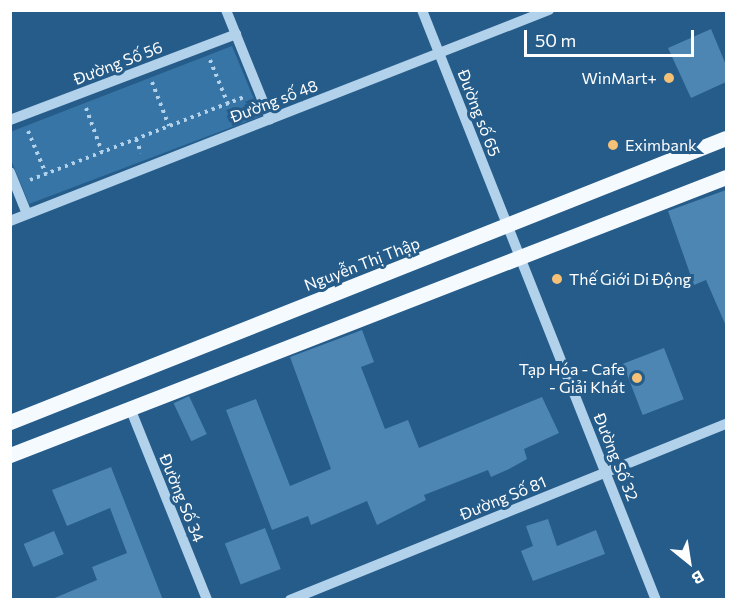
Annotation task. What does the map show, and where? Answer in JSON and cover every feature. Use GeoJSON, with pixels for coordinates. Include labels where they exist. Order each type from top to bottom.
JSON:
{"type":"FeatureCollection","features":[{"type":"Feature","properties":{"kind":"main road","name":"Nguyễn Thị Thập"},"geometry":{"type":"LineString","coordinates":[[10,422],[726,138]]}},
{"type":"Feature","properties":{"kind":"main road"},"geometry":{"type":"LineString","coordinates":[[10,455],[520,259],[726,177]]}},
{"type":"Feature","properties":{"kind":"street"},"geometry":{"type":"LineString","coordinates":[[226,10],[270,119]]}},
{"type":"Feature","properties":{"kind":"street","name":"Đường số 65"},"geometry":{"type":"LineString","coordinates":[[423,10],[520,259]]}},
{"type":"Feature","properties":{"kind":"street","name":"Đường số 48"},"geometry":{"type":"LineString","coordinates":[[10,220],[549,10]]}},
{"type":"Feature","properties":{"kind":"street","name":"Đường Số 56"},"geometry":{"type":"LineString","coordinates":[[10,120],[236,34]]}},
{"type":"Feature","properties":{"kind":"street"},"geometry":{"type":"LineString","coordinates":[[10,172],[27,214]]}},
{"type":"Feature","properties":{"kind":"street","name":"Đường Số 32"},"geometry":{"type":"LineString","coordinates":[[520,259],[656,600]]}},
{"type":"Feature","properties":{"kind":"street","name":"Đường Số 34"},"geometry":{"type":"LineString","coordinates":[[130,408],[207,600]]}},
{"type":"Feature","properties":{"kind":"street","name":"Đường Số 81"},"geometry":{"type":"LineString","coordinates":[[290,600],[726,424]]}},
{"type":"Feature","properties":{"kind":"path"},"geometry":{"type":"LineString","coordinates":[[210,59],[228,104]]}},
{"type":"Feature","properties":{"kind":"path"},"geometry":{"type":"LineString","coordinates":[[152,82],[169,126]]}},
{"type":"Feature","properties":{"kind":"path"},"geometry":{"type":"LineString","coordinates":[[16,186],[259,92]]}},
{"type":"Feature","properties":{"kind":"path"},"geometry":{"type":"LineString","coordinates":[[85,107],[102,152]]}},
{"type":"Feature","properties":{"kind":"path"},"geometry":{"type":"LineString","coordinates":[[27,129],[45,174]]}},
{"type":"Feature","properties":{"kind":"shaded area"},"geometry":{"type":"Polygon","coordinates":[[[232,46],[261,116],[29,204],[11,160],[10,132],[232,46]]]}},
{"type":"Feature","properties":{"kind":"building"},"geometry":{"type":"Polygon","coordinates":[[[711,29],[726,65],[726,82],[691,98],[668,48],[711,29]]]}},
{"type":"Feature","properties":{"kind":"building"},"geometry":{"type":"Polygon","coordinates":[[[726,190],[726,326],[706,280],[694,285],[668,211],[726,190]]]}},
{"type":"Feature","properties":{"kind":"building"},"geometry":{"type":"Polygon","coordinates":[[[362,330],[374,362],[361,367],[385,429],[408,420],[419,448],[542,397],[559,433],[524,449],[527,459],[509,469],[491,477],[488,470],[424,495],[426,500],[377,525],[367,501],[311,525],[308,516],[272,530],[226,410],[256,399],[290,486],[331,469],[290,357],[362,330]]]}},
{"type":"Feature","properties":{"kind":"building"},"geometry":{"type":"Polygon","coordinates":[[[664,348],[684,399],[643,415],[623,364],[664,348]]]}},
{"type":"Feature","properties":{"kind":"building"},"geometry":{"type":"Polygon","coordinates":[[[189,396],[207,434],[191,441],[174,403],[189,396]]]}},
{"type":"Feature","properties":{"kind":"building"},"geometry":{"type":"Polygon","coordinates":[[[111,467],[163,600],[50,600],[97,580],[92,567],[127,553],[110,508],[67,526],[52,490],[111,467]]]}},
{"type":"Feature","properties":{"kind":"building"},"geometry":{"type":"Polygon","coordinates":[[[548,519],[557,546],[596,530],[605,554],[533,581],[521,551],[533,546],[526,526],[548,519]]]}},
{"type":"Feature","properties":{"kind":"building"},"geometry":{"type":"Polygon","coordinates":[[[265,528],[281,569],[241,584],[225,543],[265,528]]]}},
{"type":"Feature","properties":{"kind":"building"},"geometry":{"type":"Polygon","coordinates":[[[54,531],[64,554],[33,567],[24,544],[54,531]]]}},
{"type":"Feature","properties":{"kind":"place","name":"WinMart+"},"geometry":{"type":"Point","coordinates":[669,78]}},
{"type":"Feature","properties":{"kind":"place","name":"Eximbank"},"geometry":{"type":"Point","coordinates":[613,145]}},
{"type":"Feature","properties":{"kind":"place","name":"Thế Giới Di Động"},"geometry":{"type":"Point","coordinates":[557,279]}},
{"type":"Feature","properties":{"kind":"place","name":"Tạp Hóa - Cafe - Giải Khát"},"geometry":{"type":"Point","coordinates":[637,378]}}]}
